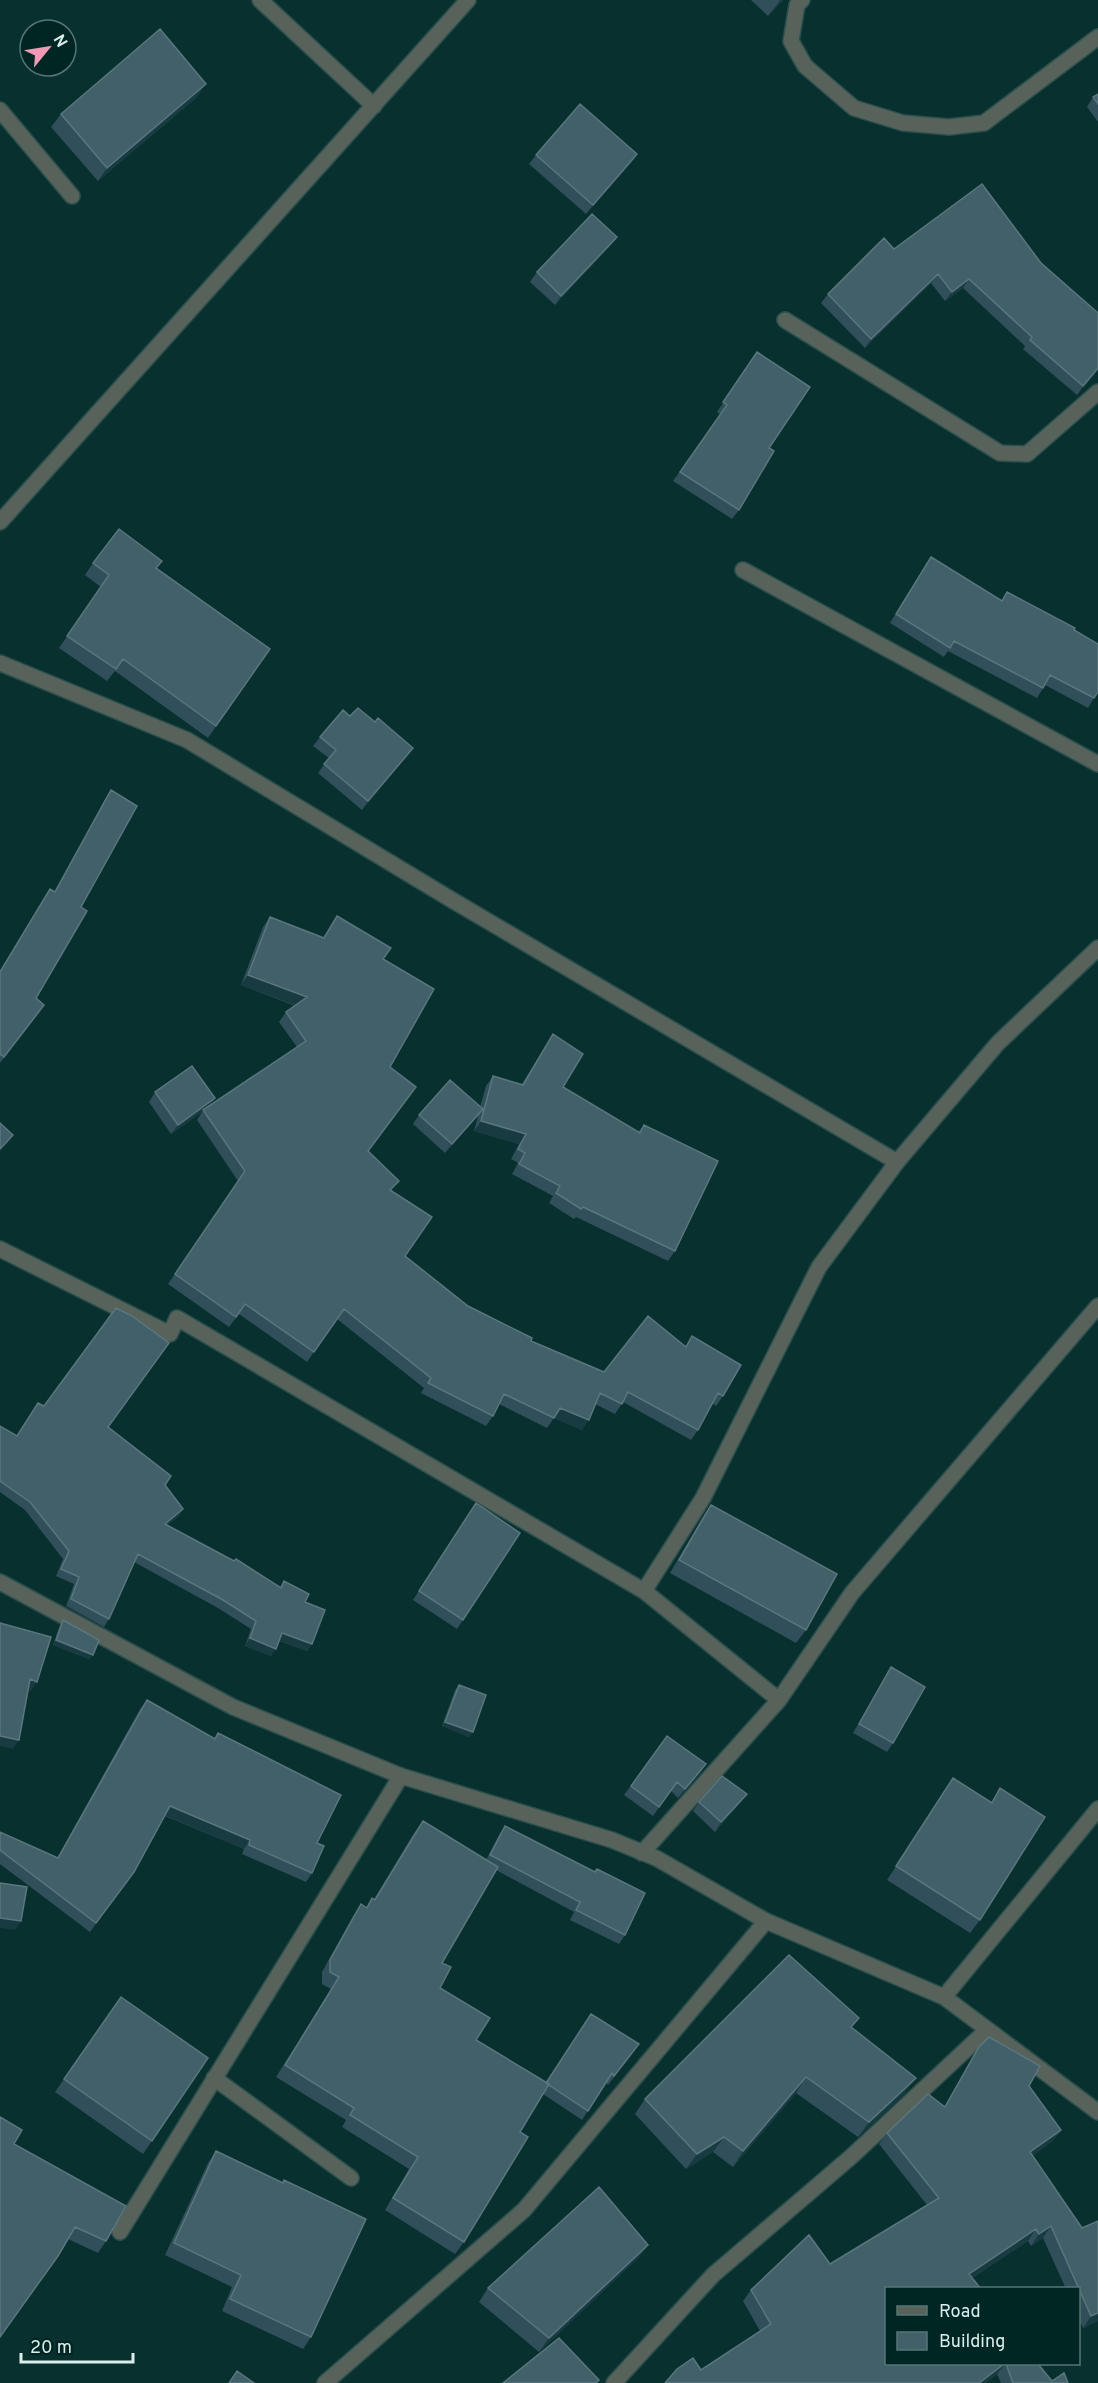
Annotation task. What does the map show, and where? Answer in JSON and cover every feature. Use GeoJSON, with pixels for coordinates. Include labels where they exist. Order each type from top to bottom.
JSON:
{"type":"FeatureCollection","features":[{"type":"Feature","properties":{"kind":"street"},"geometry":{"type":"LineString","coordinates":[[260,0],[374,106]]}},
{"type":"Feature","properties":{"kind":"street"},"geometry":{"type":"LineString","coordinates":[[0,522],[468,0]]}},
{"type":"Feature","properties":{"kind":"street"},"geometry":{"type":"LineString","coordinates":[[801,0],[797,5],[791,41],[805,66],[854,108],[903,123],[949,127],[984,123],[1098,37]]}},
{"type":"Feature","properties":{"kind":"street"},"geometry":{"type":"LineString","coordinates":[[0,110],[72,196]]}},
{"type":"Feature","properties":{"kind":"street"},"geometry":{"type":"LineString","coordinates":[[785,320],[1000,453],[1027,454],[1098,392]]}},
{"type":"Feature","properties":{"kind":"street"},"geometry":{"type":"LineString","coordinates":[[743,570],[1098,764]]}},
{"type":"Feature","properties":{"kind":"street"},"geometry":{"type":"LineString","coordinates":[[0,663],[187,740],[452,900],[897,1162]]}},
{"type":"Feature","properties":{"kind":"street"},"geometry":{"type":"LineString","coordinates":[[644,1591],[703,1498],[819,1267],[897,1162],[998,1043],[1098,948]]}},
{"type":"Feature","properties":{"kind":"street"},"geometry":{"type":"LineString","coordinates":[[0,1249],[170,1334],[177,1318],[644,1591],[779,1700]]}},
{"type":"Feature","properties":{"kind":"street"},"geometry":{"type":"LineString","coordinates":[[642,1852],[779,1700],[852,1593],[1098,1306]]}},
{"type":"Feature","properties":{"kind":"street"},"geometry":{"type":"LineString","coordinates":[[2,1587],[233,1707],[401,1776],[612,1840],[656,1858],[766,1921],[944,1997],[1098,2112]]}},
{"type":"Feature","properties":{"kind":"street"},"geometry":{"type":"LineString","coordinates":[[120,2232],[401,1776]]}},
{"type":"Feature","properties":{"kind":"street"},"geometry":{"type":"LineString","coordinates":[[944,1997],[1098,1809]]}},
{"type":"Feature","properties":{"kind":"street"},"geometry":{"type":"LineString","coordinates":[[326,2383],[524,2210],[766,1921]]}},
{"type":"Feature","properties":{"kind":"street"},"geometry":{"type":"LineString","coordinates":[[614,2383],[713,2275],[852,2156],[987,2030]]}},
{"type":"Feature","properties":{"kind":"street"},"geometry":{"type":"LineString","coordinates":[[214,2078],[351,2178]]}},
{"type":"Feature","properties":{"kind":"building"},"geometry":{"type":"Polygon","coordinates":[[[160,29],[206,84],[107,168],[61,114],[160,29]]]}},
{"type":"Feature","properties":{"kind":"building"},"geometry":{"type":"Polygon","coordinates":[[[1098,94],[1098,104],[1093,97],[1098,94]]]}},
{"type":"Feature","properties":{"kind":"building"},"geometry":{"type":"Polygon","coordinates":[[[580,104],[637,154],[593,205],[536,155],[580,104]]]}},
{"type":"Feature","properties":{"kind":"building"},"geometry":{"type":"Polygon","coordinates":[[[982,184],[1041,263],[1098,313],[1098,368],[1083,386],[1030,340],[1032,337],[969,279],[952,292],[938,274],[871,339],[828,294],[884,238],[894,249],[982,184]]]}},
{"type":"Feature","properties":{"kind":"building"},"geometry":{"type":"Polygon","coordinates":[[[592,214],[617,237],[561,296],[537,272],[592,214]]]}},
{"type":"Feature","properties":{"kind":"building"},"geometry":{"type":"Polygon","coordinates":[[[757,352],[810,387],[769,448],[774,451],[739,510],[680,472],[727,405],[723,402],[757,352]]]}},
{"type":"Feature","properties":{"kind":"building"},"geometry":{"type":"Polygon","coordinates":[[[119,529],[162,561],[156,568],[270,649],[216,726],[123,659],[116,669],[67,636],[109,575],[93,563],[119,529]]]}},
{"type":"Feature","properties":{"kind":"building"},"geometry":{"type":"Polygon","coordinates":[[[931,557],[1002,601],[1007,592],[1075,628],[1074,630],[1098,644],[1098,692],[1094,698],[1050,675],[1043,688],[954,641],[950,648],[896,614],[931,557]]]}},
{"type":"Feature","properties":{"kind":"building"},"geometry":{"type":"Polygon","coordinates":[[[358,708],[375,722],[378,718],[413,748],[368,801],[324,764],[336,750],[320,737],[343,710],[350,716],[358,708]]]}},
{"type":"Feature","properties":{"kind":"building"},"geometry":{"type":"Polygon","coordinates":[[[111,790],[137,806],[81,907],[87,911],[36,998],[44,1005],[4,1057],[0,1054],[0,972],[50,889],[55,892],[111,790]]]}},
{"type":"Feature","properties":{"kind":"building"},"geometry":{"type":"Polygon","coordinates":[[[337,916],[391,948],[383,959],[434,989],[390,1067],[416,1087],[368,1151],[399,1181],[390,1190],[432,1217],[405,1256],[468,1306],[532,1338],[531,1341],[604,1372],[648,1316],[686,1347],[692,1336],[741,1365],[723,1396],[718,1393],[698,1430],[628,1392],[622,1404],[600,1393],[589,1420],[560,1408],[554,1418],[504,1394],[493,1416],[428,1383],[431,1378],[344,1309],[314,1352],[245,1304],[236,1317],[175,1274],[245,1171],[203,1110],[306,1041],[286,1012],[307,997],[248,975],[270,917],[324,938],[337,916]]]}},
{"type":"Feature","properties":{"kind":"building"},"geometry":{"type":"Polygon","coordinates":[[[553,1034],[583,1054],[563,1087],[640,1133],[644,1125],[718,1161],[675,1251],[583,1207],[581,1209],[556,1193],[560,1186],[519,1164],[525,1153],[518,1149],[526,1134],[481,1121],[493,1076],[523,1085],[553,1034]]]}},
{"type":"Feature","properties":{"kind":"building"},"geometry":{"type":"Polygon","coordinates":[[[192,1066],[215,1098],[178,1125],[155,1092],[192,1066]]]}},
{"type":"Feature","properties":{"kind":"building"},"geometry":{"type":"Polygon","coordinates":[[[450,1080],[483,1109],[452,1144],[419,1115],[450,1080]]]}},
{"type":"Feature","properties":{"kind":"building"},"geometry":{"type":"Polygon","coordinates":[[[0,1123],[13,1135],[0,1149],[0,1123]]]}},
{"type":"Feature","properties":{"kind":"building"},"geometry":{"type":"Polygon","coordinates":[[[116,1308],[132,1316],[169,1343],[108,1427],[171,1476],[165,1485],[183,1509],[165,1524],[234,1561],[236,1559],[281,1588],[284,1581],[309,1594],[305,1602],[325,1610],[312,1644],[282,1633],[276,1649],[250,1638],[256,1621],[223,1600],[138,1554],[109,1619],[71,1599],[79,1577],[61,1569],[69,1551],[30,1502],[0,1481],[0,1426],[17,1436],[38,1403],[44,1406],[116,1308]]]}},
{"type":"Feature","properties":{"kind":"building"},"geometry":{"type":"Polygon","coordinates":[[[476,1503],[520,1533],[463,1620],[419,1591],[476,1503]]]}},
{"type":"Feature","properties":{"kind":"building"},"geometry":{"type":"Polygon","coordinates":[[[711,1505],[837,1574],[806,1630],[679,1560],[711,1505]]]}},
{"type":"Feature","properties":{"kind":"building"},"geometry":{"type":"Polygon","coordinates":[[[63,1620],[99,1640],[93,1655],[56,1640],[63,1620]]]}},
{"type":"Feature","properties":{"kind":"building"},"geometry":{"type":"Polygon","coordinates":[[[0,1623],[51,1637],[37,1682],[30,1679],[19,1740],[0,1736],[0,1623]]]}},
{"type":"Feature","properties":{"kind":"building"},"geometry":{"type":"Polygon","coordinates":[[[891,1667],[925,1687],[893,1743],[859,1724],[891,1667]]]}},
{"type":"Feature","properties":{"kind":"building"},"geometry":{"type":"Polygon","coordinates":[[[459,1685],[486,1695],[473,1732],[445,1722],[459,1685]]]}},
{"type":"Feature","properties":{"kind":"building"},"geometry":{"type":"Polygon","coordinates":[[[147,1700],[215,1739],[218,1733],[341,1795],[317,1843],[324,1846],[312,1873],[249,1845],[250,1840],[170,1806],[134,1872],[96,1923],[0,1850],[0,1832],[58,1858],[147,1700]]]}},
{"type":"Feature","properties":{"kind":"building"},"geometry":{"type":"Polygon","coordinates":[[[667,1736],[706,1764],[685,1789],[677,1782],[659,1807],[631,1786],[667,1736]]]}},
{"type":"Feature","properties":{"kind":"building"},"geometry":{"type":"Polygon","coordinates":[[[722,1776],[747,1794],[721,1822],[699,1802],[722,1776]]]}},
{"type":"Feature","properties":{"kind":"building"},"geometry":{"type":"Polygon","coordinates":[[[953,1778],[992,1803],[1000,1788],[1045,1817],[980,1920],[896,1866],[953,1778]]]}},
{"type":"Feature","properties":{"kind":"building"},"geometry":{"type":"Polygon","coordinates":[[[423,1821],[498,1867],[442,1963],[451,1967],[440,1988],[490,2018],[476,2040],[549,2084],[520,2132],[528,2137],[464,2242],[393,2198],[418,2157],[350,2115],[354,2108],[285,2065],[339,1977],[330,1972],[330,1960],[361,1904],[367,1908],[372,1898],[375,1900],[423,1821]]]}},
{"type":"Feature","properties":{"kind":"building"},"geometry":{"type":"Polygon","coordinates":[[[505,1826],[595,1872],[597,1869],[645,1893],[625,1935],[576,1910],[580,1902],[490,1855],[505,1826]]]}},
{"type":"Feature","properties":{"kind":"building"},"geometry":{"type":"Polygon","coordinates":[[[0,1883],[27,1887],[21,1921],[0,1918],[0,1883]]]}},
{"type":"Feature","properties":{"kind":"building"},"geometry":{"type":"Polygon","coordinates":[[[789,1955],[859,2018],[851,2027],[916,2078],[869,2122],[806,2077],[743,2151],[724,2137],[697,2154],[645,2099],[789,1955]]]}},
{"type":"Feature","properties":{"kind":"building"},"geometry":{"type":"Polygon","coordinates":[[[121,1997],[208,2058],[152,2141],[64,2079],[121,1997]]]}},
{"type":"Feature","properties":{"kind":"building"},"geometry":{"type":"Polygon","coordinates":[[[591,2014],[639,2044],[614,2076],[612,2073],[588,2111],[546,2083],[591,2014]]]}},
{"type":"Feature","properties":{"kind":"building"},"geometry":{"type":"Polygon","coordinates":[[[989,2037],[1040,2066],[1029,2086],[1061,2130],[1030,2152],[1082,2228],[1098,2221],[1098,2313],[1091,2316],[1051,2226],[1039,2234],[1036,2229],[969,2274],[979,2287],[885,2287],[885,2365],[1003,2365],[979,2383],[665,2383],[677,2369],[693,2358],[701,2370],[771,2324],[751,2290],[809,2235],[830,2264],[939,2198],[887,2133],[928,2094],[945,2107],[979,2047],[989,2037]]]}},
{"type":"Feature","properties":{"kind":"building"},"geometry":{"type":"Polygon","coordinates":[[[0,2117],[22,2130],[14,2144],[126,2206],[106,2241],[75,2227],[58,2256],[0,2337],[0,2117]]]}},
{"type":"Feature","properties":{"kind":"building"},"geometry":{"type":"Polygon","coordinates":[[[216,2151],[366,2219],[311,2337],[230,2299],[241,2275],[174,2243],[216,2151]]]}},
{"type":"Feature","properties":{"kind":"building"},"geometry":{"type":"Polygon","coordinates":[[[599,2187],[648,2245],[549,2338],[488,2288],[599,2187]]]}},
{"type":"Feature","properties":{"kind":"building"},"geometry":{"type":"Polygon","coordinates":[[[559,2338],[599,2380],[596,2383],[503,2383],[559,2338]]]}},
{"type":"Feature","properties":{"kind":"building"},"geometry":{"type":"Polygon","coordinates":[[[1006,2365],[1039,2365],[1052,2381],[1064,2373],[1068,2383],[1013,2383],[1006,2365]]]}},
{"type":"Feature","properties":{"kind":"building"},"geometry":{"type":"Polygon","coordinates":[[[237,2371],[254,2383],[229,2383],[237,2371]]]}}]}
